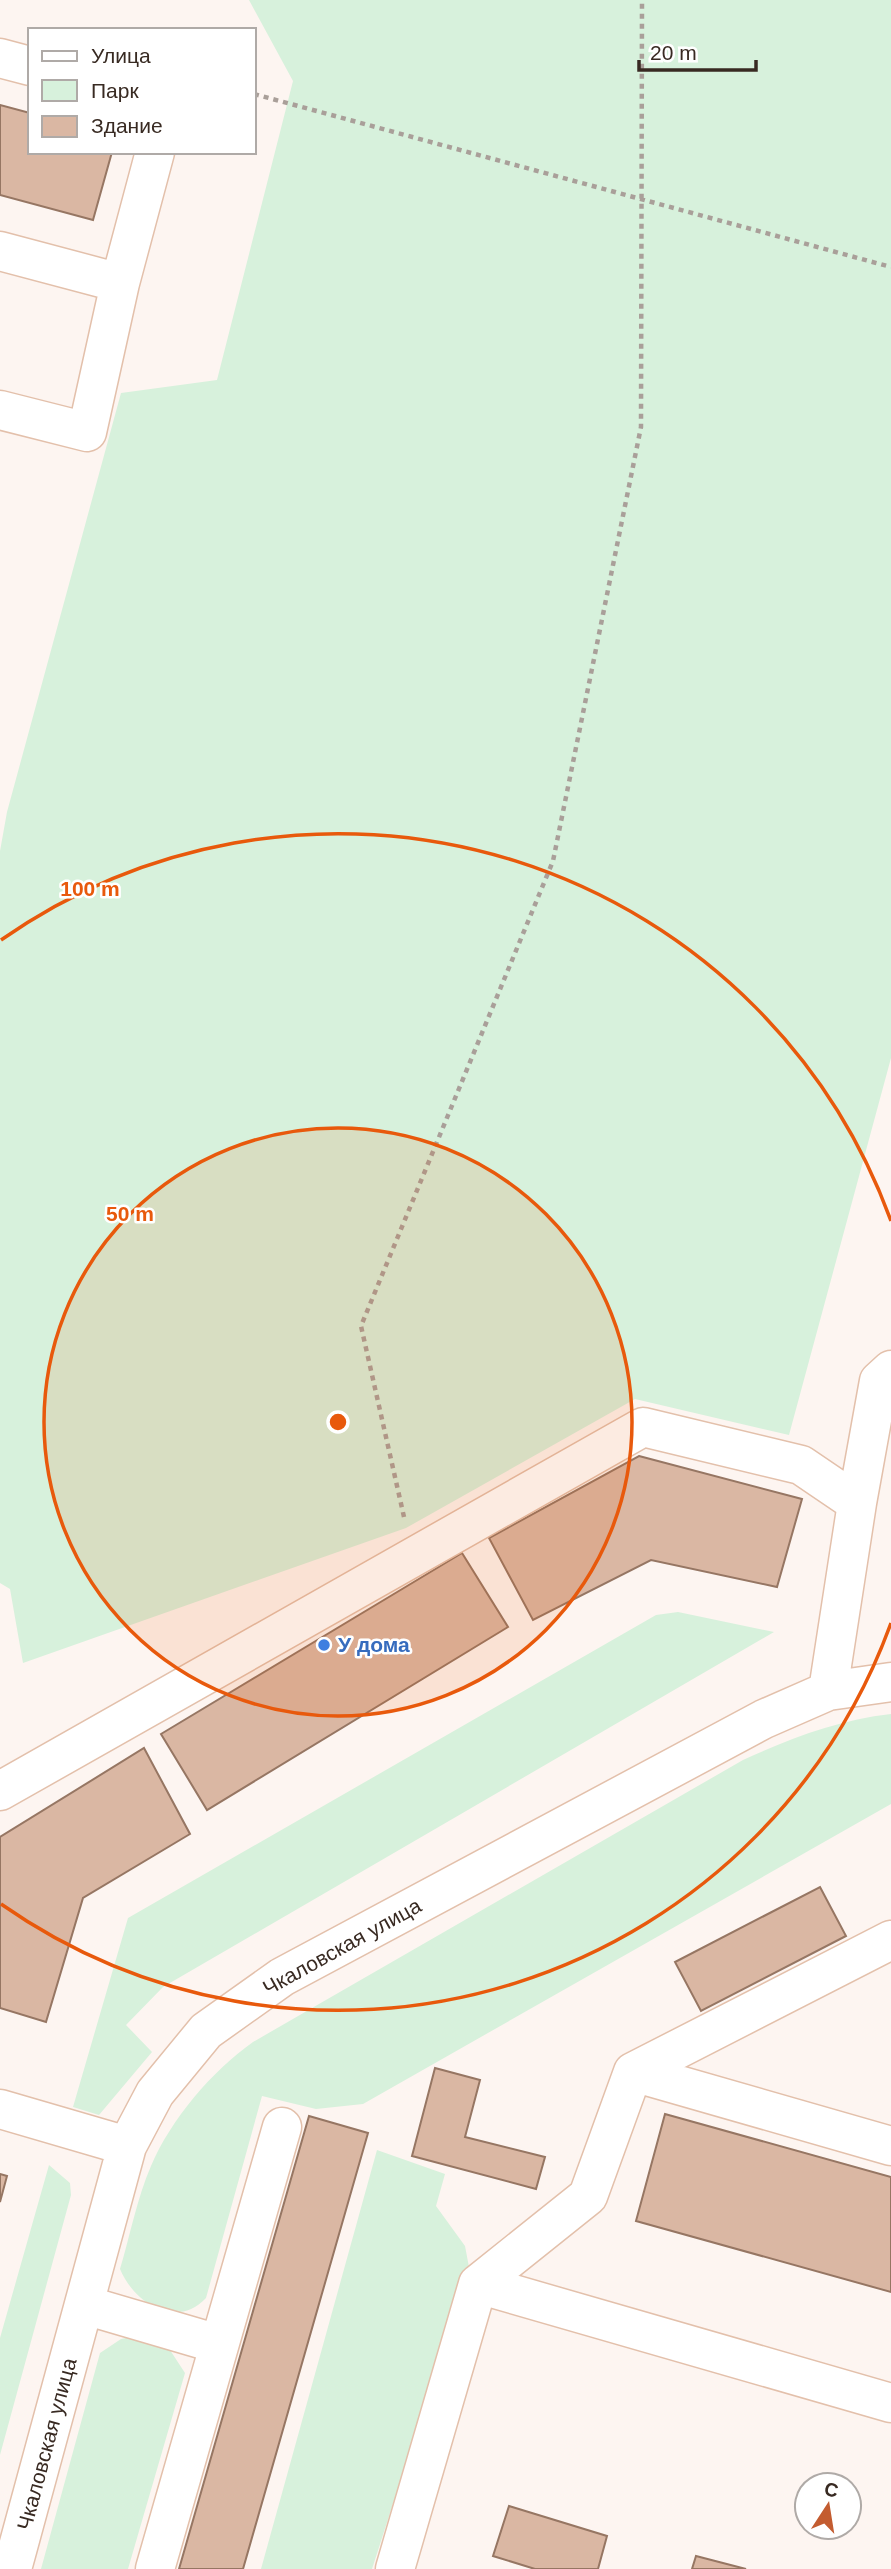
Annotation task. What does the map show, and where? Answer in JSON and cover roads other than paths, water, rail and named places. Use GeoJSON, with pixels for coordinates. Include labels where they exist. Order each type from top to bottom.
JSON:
{"type":"FeatureCollection","features":[{"type":"Feature","properties":{"kind":"street"},"geometry":{"type":"LineString","coordinates":[[0,58],[28,65]]}},
{"type":"Feature","properties":{"kind":"street"},"geometry":{"type":"LineString","coordinates":[[0,410],[87,432],[120,283],[154,154]]}},
{"type":"Feature","properties":{"kind":"street"},"geometry":{"type":"LineString","coordinates":[[0,251],[120,283]]}},
{"type":"Feature","properties":{"kind":"street"},"geometry":{"type":"LineString","coordinates":[[828,1691],[879,1381],[891,1370]]}},
{"type":"Feature","properties":{"kind":"street"},"geometry":{"type":"LineString","coordinates":[[0,1791],[643,1427],[801,1465],[857,1503]]}},
{"type":"Feature","properties":{"kind":"street","name":"Чкаловская улица"},"geometry":{"type":"LineString","coordinates":[[12,2569],[127,2146],[155,2093],[206,2031],[282,1977],[764,1719],[828,1691],[891,1682]]}},
{"type":"Feature","properties":{"kind":"street"},"geometry":{"type":"LineString","coordinates":[[396,2569],[478,2284],[588,2196],[633,2072],[891,1940]]}},
{"type":"Feature","properties":{"kind":"street"},"geometry":{"type":"LineString","coordinates":[[633,2072],[891,2146]]}},
{"type":"Feature","properties":{"kind":"street"},"geometry":{"type":"LineString","coordinates":[[0,2109],[127,2146]]}},
{"type":"Feature","properties":{"kind":"street"},"geometry":{"type":"LineString","coordinates":[[155,2569],[282,2127]]}},
{"type":"Feature","properties":{"kind":"street"},"geometry":{"type":"LineString","coordinates":[[478,2284],[891,2403]]}},
{"type":"Feature","properties":{"kind":"street"},"geometry":{"type":"LineString","coordinates":[[85,2305],[218,2344]]}},
{"type":"Feature","properties":{"kind":"place","name":"У дома"},"geometry":{"type":"Point","coordinates":[324,1645]}}]}
